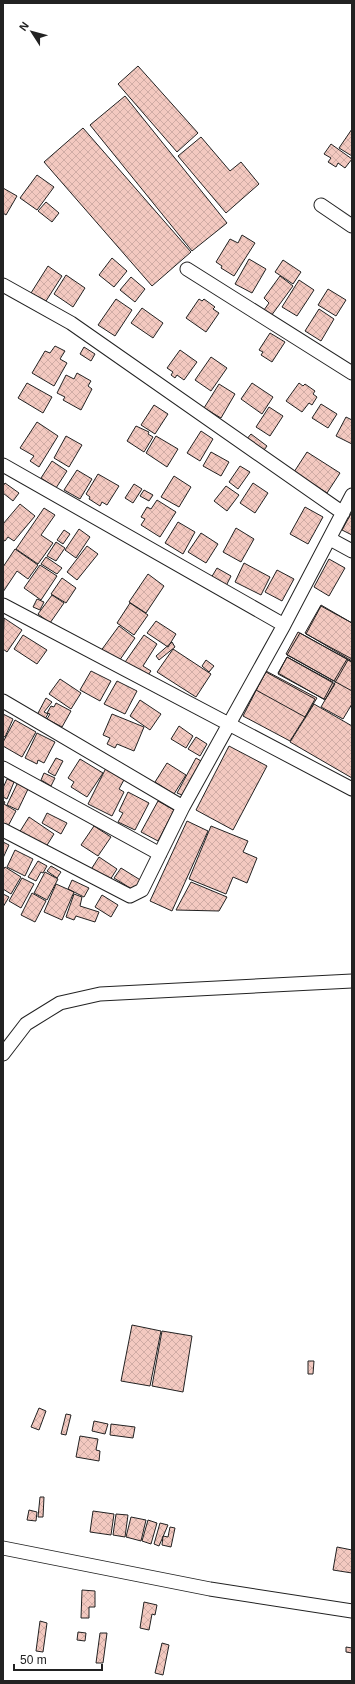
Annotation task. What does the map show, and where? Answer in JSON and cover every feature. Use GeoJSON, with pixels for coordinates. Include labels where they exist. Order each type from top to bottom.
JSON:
{"type":"FeatureCollection","features":[{"type":"Feature","properties":{"kind":"street"},"geometry":{"type":"LineString","coordinates":[[321,205],[351,222]]}},
{"type":"Feature","properties":{"kind":"street"},"geometry":{"type":"LineString","coordinates":[[187,269],[352,373]]}},
{"type":"Feature","properties":{"kind":"street"},"geometry":{"type":"LineString","coordinates":[[3,285],[71,323],[343,513]]}},
{"type":"Feature","properties":{"kind":"street"},"geometry":{"type":"LineString","coordinates":[[3,465],[284,625]]}},
{"type":"Feature","properties":{"kind":"street"},"geometry":{"type":"LineString","coordinates":[[3,830],[130,896],[142,890],[183,807],[284,625],[352,495]]}},
{"type":"Feature","properties":{"kind":"street"},"geometry":{"type":"LineString","coordinates":[[330,539],[352,550]]}},
{"type":"Feature","properties":{"kind":"street"},"geometry":{"type":"LineString","coordinates":[[3,605],[352,789]]}},
{"type":"Feature","properties":{"kind":"street"},"geometry":{"type":"LineString","coordinates":[[3,701],[183,807]]}},
{"type":"Feature","properties":{"kind":"street"},"geometry":{"type":"LineString","coordinates":[[3,768],[160,854]]}},
{"type":"Feature","properties":{"kind":"street"},"geometry":{"type":"LineString","coordinates":[[3,1054],[26,1024],[60,1003],[100,994],[352,981]]}},
{"type":"Feature","properties":{"kind":"street"},"geometry":{"type":"LineString","coordinates":[[3,1548],[210,1589],[352,1611]]}},
{"type":"Feature","properties":{"kind":"building"},"geometry":{"type":"Polygon","coordinates":[[[138,66],[198,133],[177,152],[118,84],[138,66]]]}},
{"type":"Feature","properties":{"kind":"building"},"geometry":{"type":"Polygon","coordinates":[[[125,96],[227,223],[192,251],[90,125],[125,96]]]}},
{"type":"Feature","properties":{"kind":"building"},"geometry":{"type":"Polygon","coordinates":[[[83,128],[191,252],[152,286],[44,162],[83,128]]]}},
{"type":"Feature","properties":{"kind":"building"},"geometry":{"type":"Polygon","coordinates":[[[352,129],[352,156],[339,148],[352,129]]]}},
{"type":"Feature","properties":{"kind":"building"},"geometry":{"type":"Polygon","coordinates":[[[201,137],[230,171],[241,162],[259,184],[226,213],[178,156],[201,137]]]}},
{"type":"Feature","properties":{"kind":"building"},"geometry":{"type":"Polygon","coordinates":[[[331,144],[352,159],[345,168],[338,163],[336,167],[328,162],[331,158],[324,154],[331,144]]]}},
{"type":"Feature","properties":{"kind":"building"},"geometry":{"type":"Polygon","coordinates":[[[37,175],[54,187],[37,210],[20,198],[37,175]]]}},
{"type":"Feature","properties":{"kind":"building"},"geometry":{"type":"Polygon","coordinates":[[[3,188],[17,196],[6,215],[3,213],[3,188]]]}},
{"type":"Feature","properties":{"kind":"building"},"geometry":{"type":"Polygon","coordinates":[[[46,202],[59,213],[52,222],[38,211],[46,202]]]}},
{"type":"Feature","properties":{"kind":"building"},"geometry":{"type":"Polygon","coordinates":[[[242,235],[255,243],[234,276],[221,268],[222,266],[216,262],[230,239],[238,243],[242,235]]]}},
{"type":"Feature","properties":{"kind":"building"},"geometry":{"type":"Polygon","coordinates":[[[112,258],[127,271],[114,287],[99,275],[112,258]]]}},
{"type":"Feature","properties":{"kind":"building"},"geometry":{"type":"Polygon","coordinates":[[[249,259],[266,269],[252,293],[235,284],[249,259]]]}},
{"type":"Feature","properties":{"kind":"building"},"geometry":{"type":"Polygon","coordinates":[[[283,260],[301,272],[293,284],[275,272],[283,260]]]}},
{"type":"Feature","properties":{"kind":"building"},"geometry":{"type":"Polygon","coordinates":[[[48,266],[62,276],[46,301],[31,293],[48,266]]]}},
{"type":"Feature","properties":{"kind":"building"},"geometry":{"type":"Polygon","coordinates":[[[66,275],[85,288],[73,307],[54,294],[66,275]]]}},
{"type":"Feature","properties":{"kind":"building"},"geometry":{"type":"Polygon","coordinates":[[[280,276],[293,286],[271,316],[264,310],[269,303],[264,298],[280,276]]]}},
{"type":"Feature","properties":{"kind":"building"},"geometry":{"type":"Polygon","coordinates":[[[131,277],[145,289],[135,302],[120,290],[131,277]]]}},
{"type":"Feature","properties":{"kind":"building"},"geometry":{"type":"Polygon","coordinates":[[[299,280],[314,290],[297,316],[282,307],[299,280]]]}},
{"type":"Feature","properties":{"kind":"building"},"geometry":{"type":"Polygon","coordinates":[[[328,289],[346,300],[336,316],[318,305],[328,289]]]}},
{"type":"Feature","properties":{"kind":"building"},"geometry":{"type":"Polygon","coordinates":[[[116,299],[132,310],[115,336],[98,325],[116,299]]]}},
{"type":"Feature","properties":{"kind":"building"},"geometry":{"type":"Polygon","coordinates":[[[199,299],[202,301],[204,299],[215,307],[213,309],[219,313],[206,332],[186,318],[199,299]]]}},
{"type":"Feature","properties":{"kind":"building"},"geometry":{"type":"Polygon","coordinates":[[[142,308],[163,323],[153,338],[131,323],[142,308]]]}},
{"type":"Feature","properties":{"kind":"building"},"geometry":{"type":"Polygon","coordinates":[[[319,309],[334,319],[321,341],[305,331],[319,309]]]}},
{"type":"Feature","properties":{"kind":"building"},"geometry":{"type":"Polygon","coordinates":[[[270,333],[285,342],[272,362],[261,355],[263,352],[259,350],[270,333]]]}},
{"type":"Feature","properties":{"kind":"building"},"geometry":{"type":"Polygon","coordinates":[[[55,346],[65,351],[60,359],[67,363],[54,386],[32,373],[45,351],[50,353],[55,346]]]}},
{"type":"Feature","properties":{"kind":"building"},"geometry":{"type":"Polygon","coordinates":[[[84,347],[95,354],[91,361],[80,354],[84,347]]]}},
{"type":"Feature","properties":{"kind":"building"},"geometry":{"type":"Polygon","coordinates":[[[180,350],[197,362],[184,380],[177,375],[175,378],[171,375],[173,372],[167,368],[180,350]]]}},
{"type":"Feature","properties":{"kind":"building"},"geometry":{"type":"Polygon","coordinates":[[[211,357],[227,368],[211,391],[195,380],[211,357]]]}},
{"type":"Feature","properties":{"kind":"building"},"geometry":{"type":"Polygon","coordinates":[[[77,373],[91,381],[88,386],[92,389],[81,410],[63,400],[65,397],[57,393],[66,375],[74,379],[77,373]]]}},
{"type":"Feature","properties":{"kind":"building"},"geometry":{"type":"Polygon","coordinates":[[[27,383],[52,397],[43,413],[18,398],[27,383]]]}},
{"type":"Feature","properties":{"kind":"building"},"geometry":{"type":"Polygon","coordinates":[[[252,383],[273,397],[262,414],[241,399],[252,383]]]}},
{"type":"Feature","properties":{"kind":"building"},"geometry":{"type":"Polygon","coordinates":[[[299,383],[303,386],[305,384],[315,391],[313,394],[317,397],[312,405],[309,403],[302,412],[286,401],[299,383]]]}},
{"type":"Feature","properties":{"kind":"building"},"geometry":{"type":"Polygon","coordinates":[[[219,384],[235,394],[221,418],[204,408],[219,384]]]}},
{"type":"Feature","properties":{"kind":"building"},"geometry":{"type":"Polygon","coordinates":[[[321,404],[337,414],[328,428],[312,418],[321,404]]]}},
{"type":"Feature","properties":{"kind":"building"},"geometry":{"type":"Polygon","coordinates":[[[154,405],[168,414],[155,434],[141,425],[154,405]]]}},
{"type":"Feature","properties":{"kind":"building"},"geometry":{"type":"Polygon","coordinates":[[[269,407],[283,416],[270,436],[256,427],[269,407]]]}},
{"type":"Feature","properties":{"kind":"building"},"geometry":{"type":"Polygon","coordinates":[[[346,417],[352,420],[352,444],[336,436],[346,417]]]}},
{"type":"Feature","properties":{"kind":"building"},"geometry":{"type":"Polygon","coordinates":[[[37,422],[58,436],[39,467],[30,461],[34,456],[20,448],[37,422]]]}},
{"type":"Feature","properties":{"kind":"building"},"geometry":{"type":"Polygon","coordinates":[[[136,426],[149,432],[148,434],[153,437],[144,452],[127,441],[136,426]]]}},
{"type":"Feature","properties":{"kind":"building"},"geometry":{"type":"Polygon","coordinates":[[[201,431],[213,439],[200,461],[187,453],[201,431]]]}},
{"type":"Feature","properties":{"kind":"building"},"geometry":{"type":"Polygon","coordinates":[[[251,434],[267,446],[262,453],[246,440],[251,434]]]}},
{"type":"Feature","properties":{"kind":"building"},"geometry":{"type":"Polygon","coordinates":[[[66,436],[82,445],[69,467],[54,458],[66,436]]]}},
{"type":"Feature","properties":{"kind":"building"},"geometry":{"type":"Polygon","coordinates":[[[156,436],[178,449],[167,467],[146,453],[156,436]]]}},
{"type":"Feature","properties":{"kind":"building"},"geometry":{"type":"Polygon","coordinates":[[[211,452],[229,462],[221,476],[203,466],[211,452]]]}},
{"type":"Feature","properties":{"kind":"building"},"geometry":{"type":"Polygon","coordinates":[[[307,452],[340,473],[327,493],[294,472],[307,452]]]}},
{"type":"Feature","properties":{"kind":"building"},"geometry":{"type":"Polygon","coordinates":[[[52,461],[67,471],[56,488],[41,478],[52,461]]]}},
{"type":"Feature","properties":{"kind":"building"},"geometry":{"type":"Polygon","coordinates":[[[240,466],[250,472],[238,489],[229,482],[240,466]]]}},
{"type":"Feature","properties":{"kind":"building"},"geometry":{"type":"Polygon","coordinates":[[[77,470],[92,479],[80,499],[64,490],[77,470]]]}},
{"type":"Feature","properties":{"kind":"building"},"geometry":{"type":"Polygon","coordinates":[[[98,474],[119,486],[107,505],[102,502],[100,506],[89,499],[90,497],[86,494],[98,474]]]}},
{"type":"Feature","properties":{"kind":"building"},"geometry":{"type":"Polygon","coordinates":[[[174,476],[191,487],[179,507],[161,497],[174,476]]]}},
{"type":"Feature","properties":{"kind":"building"},"geometry":{"type":"Polygon","coordinates":[[[5,483],[19,493],[13,501],[3,493],[3,486],[5,483]]]}},
{"type":"Feature","properties":{"kind":"building"},"geometry":{"type":"Polygon","coordinates":[[[253,483],[268,493],[255,513],[240,503],[253,483]]]}},
{"type":"Feature","properties":{"kind":"building"},"geometry":{"type":"Polygon","coordinates":[[[134,484],[142,489],[133,503],[125,498],[134,484]]]}},
{"type":"Feature","properties":{"kind":"building"},"geometry":{"type":"Polygon","coordinates":[[[226,486],[239,495],[227,511],[214,501],[226,486]]]}},
{"type":"Feature","properties":{"kind":"building"},"geometry":{"type":"Polygon","coordinates":[[[144,490],[153,495],[149,501],[140,496],[144,490]]]}},
{"type":"Feature","properties":{"kind":"building"},"geometry":{"type":"Polygon","coordinates":[[[157,500],[176,512],[160,537],[141,525],[145,519],[141,517],[147,507],[151,509],[157,500]]]}},
{"type":"Feature","properties":{"kind":"building"},"geometry":{"type":"Polygon","coordinates":[[[20,504],[35,516],[14,541],[8,537],[5,541],[3,540],[3,524],[20,504]]]}},
{"type":"Feature","properties":{"kind":"building"},"geometry":{"type":"Polygon","coordinates":[[[305,507],[323,517],[308,544],[290,534],[305,507]]]}},
{"type":"Feature","properties":{"kind":"building"},"geometry":{"type":"Polygon","coordinates":[[[44,508],[55,515],[41,535],[53,543],[38,564],[16,549],[44,508]]]}},
{"type":"Feature","properties":{"kind":"building"},"geometry":{"type":"Polygon","coordinates":[[[352,512],[352,535],[342,530],[352,512]]]}},
{"type":"Feature","properties":{"kind":"building"},"geometry":{"type":"Polygon","coordinates":[[[178,522],[195,532],[183,554],[165,543],[178,522]]]}},
{"type":"Feature","properties":{"kind":"building"},"geometry":{"type":"Polygon","coordinates":[[[236,528],[254,539],[241,562],[223,552],[236,528]]]}},
{"type":"Feature","properties":{"kind":"building"},"geometry":{"type":"Polygon","coordinates":[[[79,529],[90,537],[76,558],[65,550],[79,529]]]}},
{"type":"Feature","properties":{"kind":"building"},"geometry":{"type":"Polygon","coordinates":[[[64,530],[70,534],[63,544],[57,540],[64,530]]]}},
{"type":"Feature","properties":{"kind":"building"},"geometry":{"type":"Polygon","coordinates":[[[201,533],[218,544],[206,563],[188,552],[201,533]]]}},
{"type":"Feature","properties":{"kind":"building"},"geometry":{"type":"Polygon","coordinates":[[[56,542],[65,548],[56,561],[47,556],[56,542]]]}},
{"type":"Feature","properties":{"kind":"building"},"geometry":{"type":"Polygon","coordinates":[[[87,546],[98,554],[77,580],[67,572],[87,546]]]}},
{"type":"Feature","properties":{"kind":"building"},"geometry":{"type":"Polygon","coordinates":[[[15,549],[38,565],[28,579],[17,571],[3,592],[3,567],[15,549]]]}},
{"type":"Feature","properties":{"kind":"building"},"geometry":{"type":"Polygon","coordinates":[[[46,557],[62,568],[57,574],[41,564],[46,557]]]}},
{"type":"Feature","properties":{"kind":"building"},"geometry":{"type":"Polygon","coordinates":[[[329,559],[345,568],[329,596],[314,587],[329,559]]]}},
{"type":"Feature","properties":{"kind":"building"},"geometry":{"type":"Polygon","coordinates":[[[244,563],[270,577],[261,595],[235,582],[244,563]]]}},
{"type":"Feature","properties":{"kind":"building"},"geometry":{"type":"Polygon","coordinates":[[[40,565],[57,576],[41,600],[24,588],[40,565]]]}},
{"type":"Feature","properties":{"kind":"building"},"geometry":{"type":"Polygon","coordinates":[[[217,568],[231,576],[226,586],[211,578],[217,568]]]}},
{"type":"Feature","properties":{"kind":"building"},"geometry":{"type":"Polygon","coordinates":[[[277,570],[294,579],[282,601],[265,592],[277,570]]]}},
{"type":"Feature","properties":{"kind":"building"},"geometry":{"type":"Polygon","coordinates":[[[148,574],[164,586],[146,613],[129,602],[148,574]]]}},
{"type":"Feature","properties":{"kind":"building"},"geometry":{"type":"Polygon","coordinates":[[[62,578],[76,588],[66,603],[51,594],[62,578]]]}},
{"type":"Feature","properties":{"kind":"building"},"geometry":{"type":"Polygon","coordinates":[[[52,595],[64,603],[50,623],[38,614],[52,595]]]}},
{"type":"Feature","properties":{"kind":"building"},"geometry":{"type":"Polygon","coordinates":[[[37,599],[44,602],[40,610],[33,607],[37,599]]]}},
{"type":"Feature","properties":{"kind":"building"},"geometry":{"type":"Polygon","coordinates":[[[130,603],[148,615],[134,635],[117,623],[130,603]]]}},
{"type":"Feature","properties":{"kind":"building"},"geometry":{"type":"Polygon","coordinates":[[[321,605],[352,623],[352,661],[305,633],[321,605]]]}},
{"type":"Feature","properties":{"kind":"building"},"geometry":{"type":"Polygon","coordinates":[[[321,606],[352,623],[352,659],[306,634],[321,606]]]}},
{"type":"Feature","properties":{"kind":"building"},"geometry":{"type":"Polygon","coordinates":[[[4,618],[22,630],[7,652],[3,649],[4,618]]]}},
{"type":"Feature","properties":{"kind":"building"},"geometry":{"type":"Polygon","coordinates":[[[156,621],[176,634],[168,647],[147,633],[156,621]]]}},
{"type":"Feature","properties":{"kind":"building"},"geometry":{"type":"Polygon","coordinates":[[[119,626],[135,638],[117,664],[100,652],[119,626]]]}},
{"type":"Feature","properties":{"kind":"building"},"geometry":{"type":"Polygon","coordinates":[[[298,632],[347,659],[334,681],[286,654],[298,632]]]}},
{"type":"Feature","properties":{"kind":"building"},"geometry":{"type":"Polygon","coordinates":[[[300,633],[352,662],[352,691],[287,655],[300,633]]]}},
{"type":"Feature","properties":{"kind":"building"},"geometry":{"type":"Polygon","coordinates":[[[23,635],[47,650],[37,664],[14,649],[23,635]]]}},
{"type":"Feature","properties":{"kind":"building"},"geometry":{"type":"Polygon","coordinates":[[[144,635],[157,644],[143,666],[151,671],[145,679],[123,665],[144,635]]]}},
{"type":"Feature","properties":{"kind":"building"},"geometry":{"type":"Polygon","coordinates":[[[172,642],[175,647],[159,660],[156,656],[172,642]]]}},
{"type":"Feature","properties":{"kind":"building"},"geometry":{"type":"Polygon","coordinates":[[[173,649],[211,674],[196,697],[157,672],[173,649]]]}},
{"type":"Feature","properties":{"kind":"building"},"geometry":{"type":"Polygon","coordinates":[[[287,657],[335,684],[325,700],[278,673],[287,657]]]}},
{"type":"Feature","properties":{"kind":"building"},"geometry":{"type":"Polygon","coordinates":[[[287,657],[333,682],[324,699],[278,674],[287,657]]]}},
{"type":"Feature","properties":{"kind":"building"},"geometry":{"type":"Polygon","coordinates":[[[206,660],[214,666],[209,672],[202,666],[206,660]]]}},
{"type":"Feature","properties":{"kind":"building"},"geometry":{"type":"Polygon","coordinates":[[[348,660],[352,662],[352,704],[343,719],[321,707],[348,660]]]}},
{"type":"Feature","properties":{"kind":"building"},"geometry":{"type":"Polygon","coordinates":[[[91,671],[111,681],[100,701],[80,690],[91,671]]]}},
{"type":"Feature","properties":{"kind":"building"},"geometry":{"type":"Polygon","coordinates":[[[266,671],[317,698],[290,741],[243,716],[266,671]]]}},
{"type":"Feature","properties":{"kind":"building"},"geometry":{"type":"Polygon","coordinates":[[[266,672],[315,699],[305,717],[256,690],[266,672]]]}},
{"type":"Feature","properties":{"kind":"building"},"geometry":{"type":"Polygon","coordinates":[[[60,679],[81,693],[71,709],[49,694],[60,679]]]}},
{"type":"Feature","properties":{"kind":"building"},"geometry":{"type":"Polygon","coordinates":[[[117,681],[137,691],[125,714],[104,704],[117,681]]]}},
{"type":"Feature","properties":{"kind":"building"},"geometry":{"type":"Polygon","coordinates":[[[46,698],[52,702],[44,712],[48,714],[45,719],[37,715],[46,698]]]}},
{"type":"Feature","properties":{"kind":"building"},"geometry":{"type":"Polygon","coordinates":[[[140,700],[161,714],[150,730],[130,716],[140,700]]]}},
{"type":"Feature","properties":{"kind":"building"},"geometry":{"type":"Polygon","coordinates":[[[56,703],[71,711],[62,727],[47,719],[50,714],[47,713],[51,706],[54,707],[56,703]]]}},
{"type":"Feature","properties":{"kind":"building"},"geometry":{"type":"Polygon","coordinates":[[[314,704],[352,726],[352,778],[290,742],[314,704]]]}},
{"type":"Feature","properties":{"kind":"building"},"geometry":{"type":"Polygon","coordinates":[[[3,714],[13,719],[5,737],[3,736],[3,714]]]}},
{"type":"Feature","properties":{"kind":"building"},"geometry":{"type":"Polygon","coordinates":[[[112,714],[144,727],[134,751],[117,744],[115,748],[107,744],[110,738],[103,735],[112,714]]]}},
{"type":"Feature","properties":{"kind":"building"},"geometry":{"type":"Polygon","coordinates":[[[15,720],[36,732],[22,757],[3,746],[3,742],[15,720]]]}},
{"type":"Feature","properties":{"kind":"building"},"geometry":{"type":"Polygon","coordinates":[[[179,726],[193,736],[186,748],[171,739],[179,726]]]}},
{"type":"Feature","properties":{"kind":"building"},"geometry":{"type":"Polygon","coordinates":[[[37,733],[55,742],[44,763],[38,760],[37,764],[25,758],[37,733]]]}},
{"type":"Feature","properties":{"kind":"building"},"geometry":{"type":"Polygon","coordinates":[[[196,737],[207,744],[200,756],[188,749],[196,737]]]}},
{"type":"Feature","properties":{"kind":"building"},"geometry":{"type":"Polygon","coordinates":[[[229,746],[267,766],[233,830],[196,810],[229,746]]]}},
{"type":"Feature","properties":{"kind":"building"},"geometry":{"type":"Polygon","coordinates":[[[56,758],[63,761],[55,776],[48,772],[56,758]]]}},
{"type":"Feature","properties":{"kind":"building"},"geometry":{"type":"Polygon","coordinates":[[[196,758],[201,761],[182,795],[177,793],[196,758]]]}},
{"type":"Feature","properties":{"kind":"building"},"geometry":{"type":"Polygon","coordinates":[[[80,759],[103,773],[87,797],[71,787],[74,782],[68,778],[80,759]]]}},
{"type":"Feature","properties":{"kind":"building"},"geometry":{"type":"Polygon","coordinates":[[[167,763],[186,775],[174,794],[155,782],[167,763]]]}},
{"type":"Feature","properties":{"kind":"building"},"geometry":{"type":"Polygon","coordinates":[[[106,768],[125,778],[119,789],[124,792],[112,816],[88,804],[106,768]]]}},
{"type":"Feature","properties":{"kind":"building"},"geometry":{"type":"Polygon","coordinates":[[[44,773],[55,778],[51,786],[41,780],[44,773]]]}},
{"type":"Feature","properties":{"kind":"building"},"geometry":{"type":"Polygon","coordinates":[[[7,779],[14,782],[7,799],[3,797],[3,788],[7,779]]]}},
{"type":"Feature","properties":{"kind":"building"},"geometry":{"type":"Polygon","coordinates":[[[18,782],[29,787],[18,810],[7,805],[18,782]]]}},
{"type":"Feature","properties":{"kind":"building"},"geometry":{"type":"Polygon","coordinates":[[[128,792],[149,803],[135,830],[118,822],[123,813],[119,811],[128,792]]]}},
{"type":"Feature","properties":{"kind":"building"},"geometry":{"type":"Polygon","coordinates":[[[3,801],[5,802],[4,804],[16,811],[6,830],[3,828],[3,801]]]}},
{"type":"Feature","properties":{"kind":"building"},"geometry":{"type":"Polygon","coordinates":[[[158,801],[174,810],[158,841],[141,832],[158,801]]]}},
{"type":"Feature","properties":{"kind":"building"},"geometry":{"type":"Polygon","coordinates":[[[47,813],[67,823],[61,834],[42,823],[47,813]]]}},
{"type":"Feature","properties":{"kind":"building"},"geometry":{"type":"Polygon","coordinates":[[[29,817],[54,834],[44,850],[19,833],[29,817]]]}},
{"type":"Feature","properties":{"kind":"building"},"geometry":{"type":"Polygon","coordinates":[[[187,821],[208,831],[172,911],[150,901],[187,821]]]}},
{"type":"Feature","properties":{"kind":"building"},"geometry":{"type":"Polygon","coordinates":[[[94,826],[111,837],[98,856],[81,845],[94,826]]]}},
{"type":"Feature","properties":{"kind":"building"},"geometry":{"type":"Polygon","coordinates":[[[211,826],[248,841],[243,852],[257,858],[247,883],[233,877],[226,894],[189,879],[211,826]]]}},
{"type":"Feature","properties":{"kind":"building"},"geometry":{"type":"Polygon","coordinates":[[[3,842],[9,845],[3,858],[3,842]]]}},
{"type":"Feature","properties":{"kind":"building"},"geometry":{"type":"Polygon","coordinates":[[[15,850],[33,859],[25,876],[7,867],[15,850]]]}},
{"type":"Feature","properties":{"kind":"building"},"geometry":{"type":"Polygon","coordinates":[[[99,857],[117,869],[108,883],[90,871],[99,857]]]}},
{"type":"Feature","properties":{"kind":"building"},"geometry":{"type":"Polygon","coordinates":[[[38,861],[47,866],[43,873],[41,872],[36,881],[28,877],[38,861]]]}},
{"type":"Feature","properties":{"kind":"building"},"geometry":{"type":"Polygon","coordinates":[[[51,866],[61,872],[57,878],[47,871],[51,866]]]}},
{"type":"Feature","properties":{"kind":"building"},"geometry":{"type":"Polygon","coordinates":[[[5,867],[21,877],[11,894],[3,889],[3,870],[5,867]]]}},
{"type":"Feature","properties":{"kind":"building"},"geometry":{"type":"Polygon","coordinates":[[[121,868],[142,881],[135,891],[114,878],[121,868]]]}},
{"type":"Feature","properties":{"kind":"building"},"geometry":{"type":"Polygon","coordinates":[[[45,872],[58,879],[47,900],[34,893],[45,872]]]}},
{"type":"Feature","properties":{"kind":"building"},"geometry":{"type":"Polygon","coordinates":[[[22,878],[34,884],[21,908],[9,901],[22,878]]]}},
{"type":"Feature","properties":{"kind":"building"},"geometry":{"type":"Polygon","coordinates":[[[72,880],[89,888],[84,897],[68,889],[72,880]]]}},
{"type":"Feature","properties":{"kind":"building"},"geometry":{"type":"Polygon","coordinates":[[[191,882],[227,897],[219,911],[176,910],[191,882]]]}},
{"type":"Feature","properties":{"kind":"building"},"geometry":{"type":"Polygon","coordinates":[[[56,884],[74,892],[62,920],[44,912],[56,884]]]}},
{"type":"Feature","properties":{"kind":"building"},"geometry":{"type":"Polygon","coordinates":[[[32,893],[46,901],[35,922],[21,915],[32,893]]]}},
{"type":"Feature","properties":{"kind":"building"},"geometry":{"type":"Polygon","coordinates":[[[3,894],[9,897],[3,907],[3,894]]]}},
{"type":"Feature","properties":{"kind":"building"},"geometry":{"type":"Polygon","coordinates":[[[74,894],[82,897],[80,906],[99,912],[95,922],[76,916],[74,920],[66,917],[74,894]]]}},
{"type":"Feature","properties":{"kind":"building"},"geometry":{"type":"Polygon","coordinates":[[[102,895],[118,905],[111,917],[95,907],[102,895]]]}},
{"type":"Feature","properties":{"kind":"building"},"geometry":{"type":"Polygon","coordinates":[[[132,1325],[161,1331],[150,1386],[121,1381],[132,1325]]]}},
{"type":"Feature","properties":{"kind":"building"},"geometry":{"type":"Polygon","coordinates":[[[162,1331],[192,1336],[183,1392],[152,1386],[162,1331]]]}},
{"type":"Feature","properties":{"kind":"building"},"geometry":{"type":"Polygon","coordinates":[[[308,1361],[314,1361],[313,1374],[308,1374],[308,1361]]]}},
{"type":"Feature","properties":{"kind":"building"},"geometry":{"type":"Polygon","coordinates":[[[39,1408],[46,1411],[39,1430],[31,1427],[39,1408]]]}},
{"type":"Feature","properties":{"kind":"building"},"geometry":{"type":"Polygon","coordinates":[[[66,1414],[71,1415],[66,1435],[61,1434],[66,1414]]]}},
{"type":"Feature","properties":{"kind":"building"},"geometry":{"type":"Polygon","coordinates":[[[94,1421],[108,1424],[105,1434],[92,1431],[94,1421]]]}},
{"type":"Feature","properties":{"kind":"building"},"geometry":{"type":"Polygon","coordinates":[[[111,1424],[135,1427],[133,1438],[110,1435],[111,1424]]]}},
{"type":"Feature","properties":{"kind":"building"},"geometry":{"type":"Polygon","coordinates":[[[80,1436],[98,1439],[96,1450],[100,1451],[99,1461],[76,1457],[80,1436]]]}},
{"type":"Feature","properties":{"kind":"building"},"geometry":{"type":"Polygon","coordinates":[[[40,1497],[44,1497],[43,1517],[38,1517],[40,1497]]]}},
{"type":"Feature","properties":{"kind":"building"},"geometry":{"type":"Polygon","coordinates":[[[29,1510],[37,1512],[36,1521],[27,1520],[29,1510]]]}},
{"type":"Feature","properties":{"kind":"building"},"geometry":{"type":"Polygon","coordinates":[[[93,1511],[114,1514],[111,1535],[90,1532],[93,1511]]]}},
{"type":"Feature","properties":{"kind":"building"},"geometry":{"type":"Polygon","coordinates":[[[116,1514],[128,1515],[125,1537],[113,1535],[116,1514]]]}},
{"type":"Feature","properties":{"kind":"building"},"geometry":{"type":"Polygon","coordinates":[[[131,1517],[146,1520],[141,1541],[126,1537],[131,1517]]]}},
{"type":"Feature","properties":{"kind":"building"},"geometry":{"type":"Polygon","coordinates":[[[148,1520],[157,1523],[151,1544],[142,1541],[148,1520]]]}},
{"type":"Feature","properties":{"kind":"building"},"geometry":{"type":"Polygon","coordinates":[[[160,1523],[168,1525],[159,1546],[154,1544],[160,1523]]]}},
{"type":"Feature","properties":{"kind":"building"},"geometry":{"type":"Polygon","coordinates":[[[170,1527],[175,1528],[171,1547],[162,1545],[163,1536],[168,1537],[170,1527]]]}},
{"type":"Feature","properties":{"kind":"building"},"geometry":{"type":"Polygon","coordinates":[[[337,1547],[352,1550],[352,1573],[333,1570],[337,1547]]]}},
{"type":"Feature","properties":{"kind":"building"},"geometry":{"type":"Polygon","coordinates":[[[82,1590],[95,1591],[95,1607],[89,1607],[89,1618],[81,1618],[82,1590]]]}},
{"type":"Feature","properties":{"kind":"building"},"geometry":{"type":"Polygon","coordinates":[[[144,1602],[157,1605],[155,1615],[152,1614],[149,1630],[140,1628],[144,1602]]]}},
{"type":"Feature","properties":{"kind":"building"},"geometry":{"type":"Polygon","coordinates":[[[40,1621],[47,1623],[43,1652],[36,1651],[40,1621]]]}},
{"type":"Feature","properties":{"kind":"building"},"geometry":{"type":"Polygon","coordinates":[[[78,1632],[86,1633],[85,1641],[77,1640],[78,1632]]]}},
{"type":"Feature","properties":{"kind":"building"},"geometry":{"type":"Polygon","coordinates":[[[100,1633],[107,1633],[103,1663],[96,1663],[100,1633]]]}},
{"type":"Feature","properties":{"kind":"building"},"geometry":{"type":"Polygon","coordinates":[[[162,1643],[169,1645],[163,1675],[155,1673],[162,1643]]]}},
{"type":"Feature","properties":{"kind":"building"},"geometry":{"type":"Polygon","coordinates":[[[346,1647],[352,1648],[352,1653],[346,1652],[346,1647]]]}}]}
